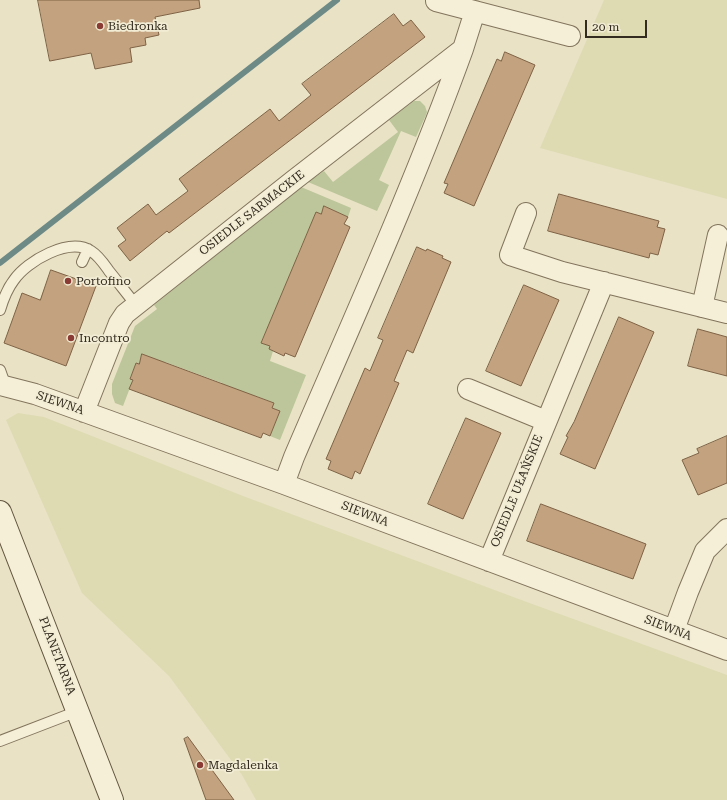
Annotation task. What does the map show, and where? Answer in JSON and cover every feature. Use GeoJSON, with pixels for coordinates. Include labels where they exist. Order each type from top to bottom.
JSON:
{"type":"FeatureCollection","features":[{"type":"Feature","properties":{"kind":"street"},"geometry":{"type":"LineString","coordinates":[[436,1],[570,36]]}},
{"type":"Feature","properties":{"kind":"street"},"geometry":{"type":"LineString","coordinates":[[284,484],[438,114],[476,11]]}},
{"type":"Feature","properties":{"kind":"street","name":"OSIEDLE SARMACKIE"},"geometry":{"type":"LineString","coordinates":[[84,412],[122,317],[463,49]]}},
{"type":"Feature","properties":{"kind":"street"},"geometry":{"type":"LineString","coordinates":[[526,213],[510,255],[562,272],[727,313]]}},
{"type":"Feature","properties":{"kind":"street"},"geometry":{"type":"LineString","coordinates":[[702,307],[718,235]]}},
{"type":"Feature","properties":{"kind":"street","name":"OSIEDLE UŁAŃSKIE"},"geometry":{"type":"LineString","coordinates":[[489,561],[604,282]]}},
{"type":"Feature","properties":{"kind":"street","name":"SIEWNA"},"geometry":{"type":"LineString","coordinates":[[2,381],[284,484],[727,650]]}},
{"type":"Feature","properties":{"kind":"street","name":"OSIEDLE UŁAŃSKIE"},"geometry":{"type":"LineString","coordinates":[[468,389],[546,421]]}},
{"type":"Feature","properties":{"kind":"street","name":"PLANETARNA"},"geometry":{"type":"LineString","coordinates":[[0,512],[112,800]]}},
{"type":"Feature","properties":{"kind":"street"},"geometry":{"type":"LineString","coordinates":[[674,630],[705,551],[727,529]]}},
{"type":"Feature","properties":{"kind":"lane"},"geometry":{"type":"LineString","coordinates":[[0,310],[14,280],[23,270],[40,258],[53,252],[67,248],[79,247],[88,249],[101,260],[136,305]]}},
{"type":"Feature","properties":{"kind":"lane"},"geometry":{"type":"LineString","coordinates":[[82,262],[88,249]]}},
{"type":"Feature","properties":{"kind":"lane"},"geometry":{"type":"LineString","coordinates":[[0,741],[78,711]]}},
{"type":"Feature","properties":{"kind":"shaded area"},"geometry":{"type":"Polygon","coordinates":[[[604,0],[727,0],[727,199],[540,148],[604,0]]]}},
{"type":"Feature","properties":{"kind":"shaded area"},"geometry":{"type":"Polygon","coordinates":[[[18,413],[44,417],[243,496],[727,675],[727,800],[256,800],[242,775],[169,676],[82,593],[6,420],[18,413]]]}},
{"type":"Feature","properties":{"kind":"green space"},"geometry":{"type":"Polygon","coordinates":[[[414,101],[420,101],[425,106],[427,112],[426,115],[416,137],[401,131],[379,180],[389,185],[377,211],[308,182],[324,171],[333,182],[398,132],[389,120],[414,101]]]}},
{"type":"Feature","properties":{"kind":"green space"},"geometry":{"type":"Polygon","coordinates":[[[301,187],[351,208],[348,217],[324,206],[321,214],[316,213],[297,256],[302,259],[294,265],[279,300],[284,302],[276,308],[270,321],[275,323],[267,329],[261,342],[270,346],[269,349],[273,351],[270,361],[306,375],[280,440],[270,436],[280,411],[272,408],[274,403],[256,396],[254,401],[220,389],[222,383],[165,362],[162,368],[142,354],[139,364],[136,363],[130,378],[133,380],[123,406],[115,403],[112,394],[112,384],[135,326],[157,309],[154,305],[301,187]]]}},
{"type":"Feature","properties":{"kind":"building","name":"Biedronka"},"geometry":{"type":"Polygon","coordinates":[[[38,0],[199,0],[200,8],[155,17],[159,35],[145,38],[146,45],[130,48],[132,62],[95,69],[91,53],[50,61],[38,0]]]}},
{"type":"Feature","properties":{"kind":"building"},"geometry":{"type":"Polygon","coordinates":[[[394,14],[403,26],[411,20],[425,37],[169,233],[167,231],[130,261],[118,246],[126,240],[117,228],[148,204],[156,215],[188,191],[179,179],[270,109],[279,121],[311,95],[302,84],[394,14]]]}},
{"type":"Feature","properties":{"kind":"building"},"geometry":{"type":"Polygon","coordinates":[[[505,52],[535,65],[474,206],[444,193],[448,184],[444,183],[497,59],[501,61],[505,52]]]}},
{"type":"Feature","properties":{"kind":"building"},"geometry":{"type":"Polygon","coordinates":[[[559,194],[659,221],[657,227],[665,229],[658,255],[650,253],[649,258],[548,231],[559,194]]]}},
{"type":"Feature","properties":{"kind":"building"},"geometry":{"type":"Polygon","coordinates":[[[324,206],[348,217],[344,224],[350,227],[295,357],[285,353],[284,356],[269,349],[270,346],[261,343],[316,212],[321,214],[324,206]]]}},
{"type":"Feature","properties":{"kind":"building"},"geometry":{"type":"Polygon","coordinates":[[[417,247],[426,251],[427,249],[443,256],[442,258],[451,262],[413,353],[407,350],[394,381],[399,383],[360,474],[355,471],[352,479],[328,469],[331,461],[326,459],[365,368],[370,371],[383,340],[378,338],[417,247]]]}},
{"type":"Feature","properties":{"kind":"building"},"geometry":{"type":"Polygon","coordinates":[[[51,270],[96,286],[66,366],[4,343],[22,293],[40,300],[51,270]]]}},
{"type":"Feature","properties":{"kind":"building"},"geometry":{"type":"Polygon","coordinates":[[[524,285],[559,300],[521,386],[486,371],[524,285]]]}},
{"type":"Feature","properties":{"kind":"building"},"geometry":{"type":"Polygon","coordinates":[[[619,317],[654,332],[595,469],[560,454],[568,437],[566,436],[574,422],[619,317]]]}},
{"type":"Feature","properties":{"kind":"building"},"geometry":{"type":"Polygon","coordinates":[[[698,329],[727,337],[727,376],[688,366],[698,329]]]}},
{"type":"Feature","properties":{"kind":"building"},"geometry":{"type":"Polygon","coordinates":[[[142,354],[274,403],[272,408],[280,411],[270,436],[263,433],[261,438],[129,389],[133,380],[130,379],[136,363],[139,364],[142,354]]]}},
{"type":"Feature","properties":{"kind":"building"},"geometry":{"type":"Polygon","coordinates":[[[466,418],[501,433],[463,519],[428,504],[466,418]]]}},
{"type":"Feature","properties":{"kind":"building"},"geometry":{"type":"Polygon","coordinates":[[[727,436],[727,483],[698,495],[682,460],[699,453],[697,449],[727,436]]]}},
{"type":"Feature","properties":{"kind":"building"},"geometry":{"type":"Polygon","coordinates":[[[541,504],[646,544],[633,579],[527,541],[541,504]]]}},
{"type":"Feature","properties":{"kind":"building"},"geometry":{"type":"Polygon","coordinates":[[[188,737],[234,800],[206,800],[184,739],[188,737]]]}},
{"type":"Feature","properties":{"kind":"waterway"},"geometry":{"type":"LineString","coordinates":[[0,263],[337,0]]}},
{"type":"Feature","properties":{"kind":"place","name":"Biedronka"},"geometry":{"type":"Point","coordinates":[100,26]}},
{"type":"Feature","properties":{"kind":"place","name":"Portofino"},"geometry":{"type":"Point","coordinates":[68,281]}},
{"type":"Feature","properties":{"kind":"place","name":"Incontro"},"geometry":{"type":"Point","coordinates":[71,338]}},
{"type":"Feature","properties":{"kind":"place","name":"Magdalenka"},"geometry":{"type":"Point","coordinates":[200,765]}}]}
